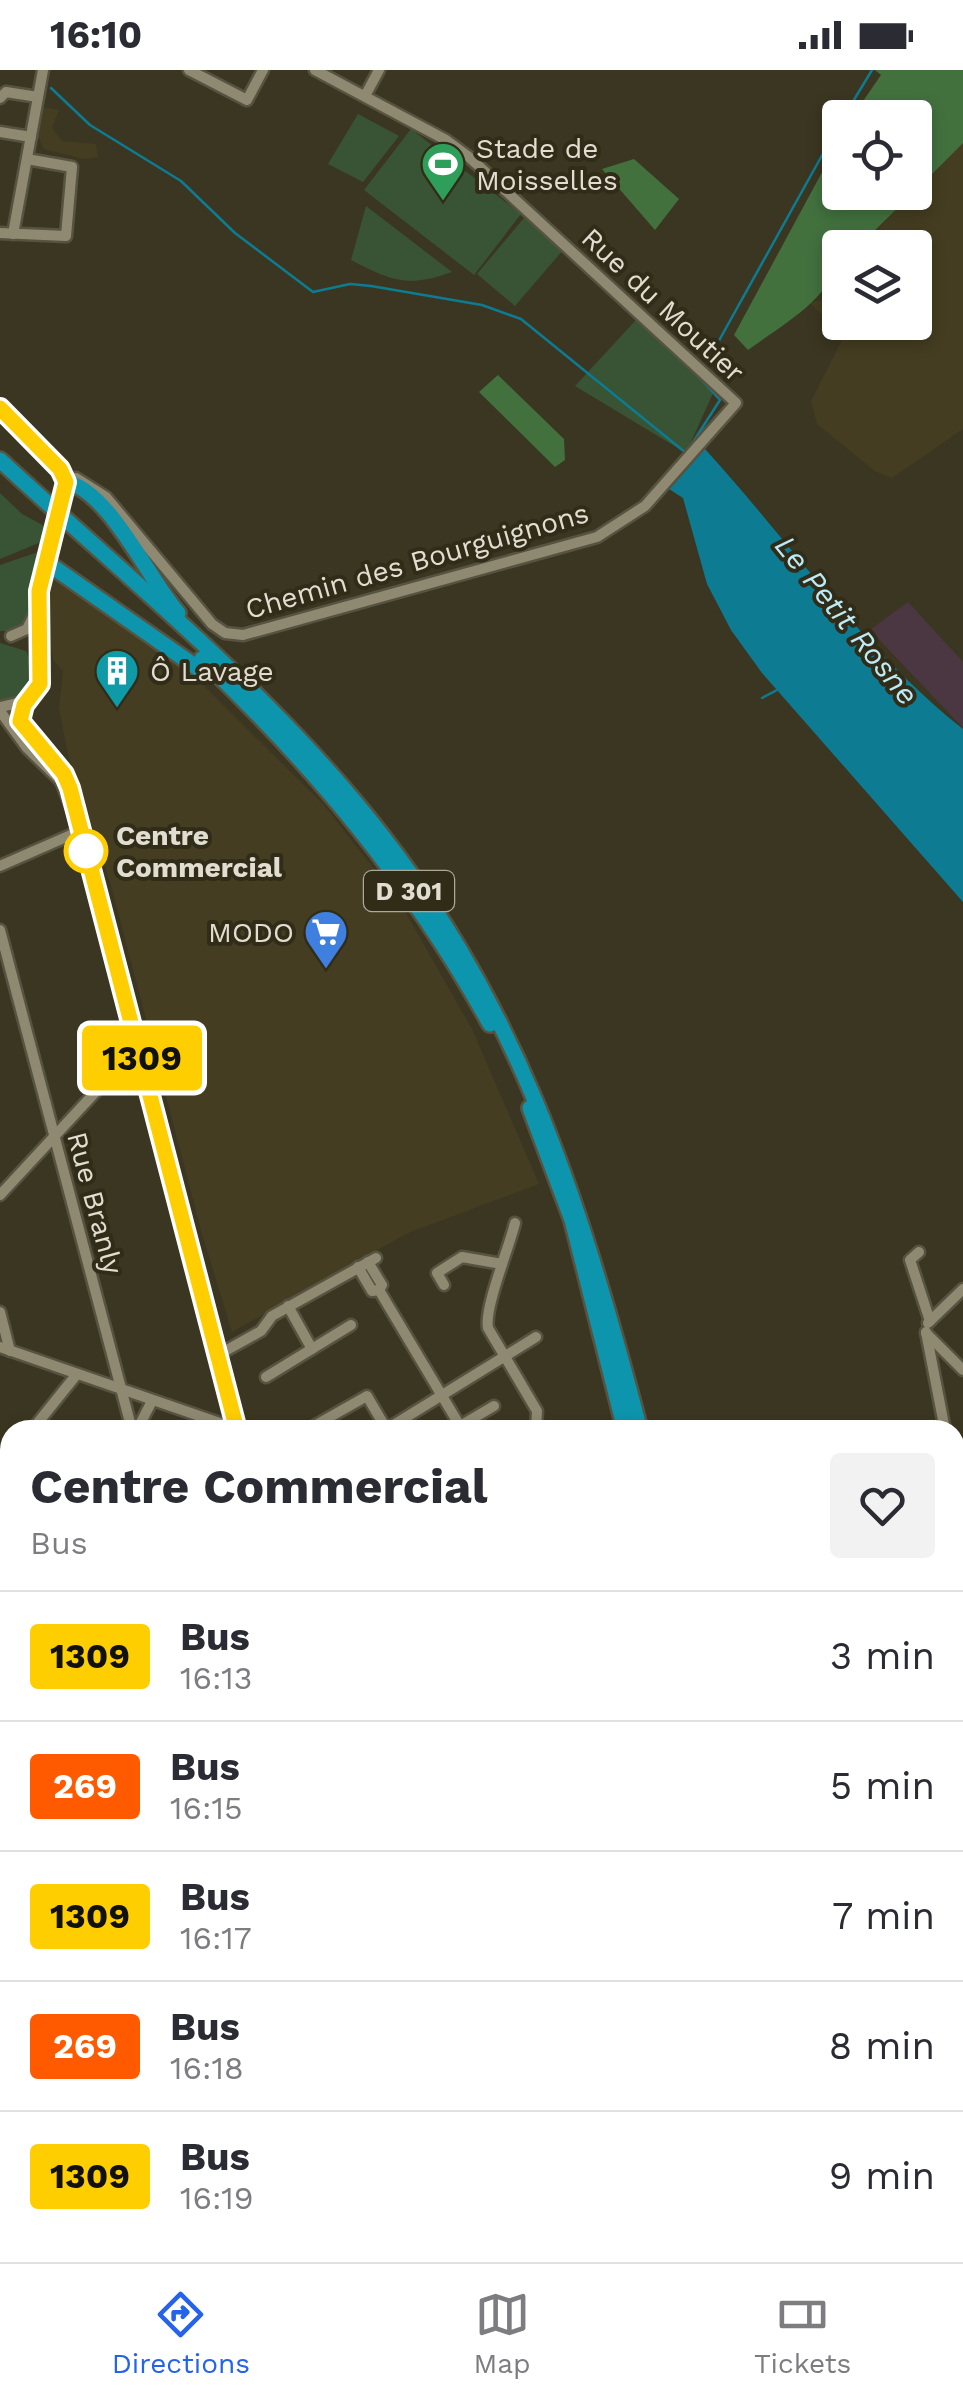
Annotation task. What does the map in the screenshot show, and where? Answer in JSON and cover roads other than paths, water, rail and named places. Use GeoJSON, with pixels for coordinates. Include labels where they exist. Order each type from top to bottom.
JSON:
{"type":"FeatureCollection","features":[{"type":"Feature","properties":{"kind":"highway","name":"D 301"},"geometry":{"type":"LineString","coordinates":[[0,460],[254,694],[355,802],[464,957],[548,1123],[590,1241],[635,1420]]}},
{"type":"Feature","properties":{"kind":"highway","name":"D 301"},"geometry":{"type":"LineString","coordinates":[[0,474],[262,716],[344,806],[412,896],[490,1023],[533,1116],[572,1220],[622,1420]]}},
{"type":"Feature","properties":{"kind":"highway"},"geometry":{"type":"LineString","coordinates":[[65,479],[92,491],[140,546],[182,617],[185,630]]}},
{"type":"Feature","properties":{"kind":"highway"},"geometry":{"type":"LineString","coordinates":[[46,562],[211,678],[316,784],[412,896]]}},
{"type":"Feature","properties":{"kind":"street"},"geometry":{"type":"LineString","coordinates":[[188,70],[247,100],[263,70]]}},
{"type":"Feature","properties":{"kind":"street","name":"Rue du Moutier"},"geometry":{"type":"LineString","coordinates":[[316,70],[469,157],[736,403]]}},
{"type":"Feature","properties":{"kind":"street"},"geometry":{"type":"LineString","coordinates":[[365,96],[379,70]]}},
{"type":"Feature","properties":{"kind":"street"},"geometry":{"type":"LineString","coordinates":[[13,234],[43,72]]}},
{"type":"Feature","properties":{"kind":"street"},"geometry":{"type":"LineString","coordinates":[[0,98],[6,92],[38,98]]}},
{"type":"Feature","properties":{"kind":"street"},"geometry":{"type":"LineString","coordinates":[[0,132],[31,137]]}},
{"type":"Feature","properties":{"kind":"street"},"geometry":{"type":"LineString","coordinates":[[0,233],[66,236],[72,167],[27,158]]}},
{"type":"Feature","properties":{"kind":"street","name":"Chemin des Bourguignons"},"geometry":{"type":"LineString","coordinates":[[140,546],[212,624],[225,633],[243,635],[597,537],[645,506],[736,403]]}},
{"type":"Feature","properties":{"kind":"street"},"geometry":{"type":"LineString","coordinates":[[0,408],[65,479],[63,506],[31,623],[6,636]]}},
{"type":"Feature","properties":{"kind":"street"},"geometry":{"type":"LineString","coordinates":[[63,506],[92,491]]}},
{"type":"Feature","properties":{"kind":"street"},"geometry":{"type":"LineString","coordinates":[[39,591],[40,684],[20,713],[22,727],[64,774],[234,1420]]}},
{"type":"Feature","properties":{"kind":"street"},"geometry":{"type":"LineString","coordinates":[[6,636],[29,643],[40,658]]}},
{"type":"Feature","properties":{"kind":"street"},"geometry":{"type":"LineString","coordinates":[[27,701],[0,709],[27,748],[61,781],[79,827]]}},
{"type":"Feature","properties":{"kind":"street"},"geometry":{"type":"LineString","coordinates":[[0,866],[79,827]]}},
{"type":"Feature","properties":{"kind":"street","name":"Rue Branly"},"geometry":{"type":"LineString","coordinates":[[0,930],[131,1420]]}},
{"type":"Feature","properties":{"kind":"street"},"geometry":{"type":"LineString","coordinates":[[0,1195],[138,1045]]}},
{"type":"Feature","properties":{"kind":"street"},"geometry":{"type":"LineString","coordinates":[[515,1223],[500,1284],[486,1316],[537,1411],[537,1420]]}},
{"type":"Feature","properties":{"kind":"street"},"geometry":{"type":"LineString","coordinates":[[919,1252],[910,1260],[928,1327],[943,1420]]}},
{"type":"Feature","properties":{"kind":"street"},"geometry":{"type":"LineString","coordinates":[[444,1285],[438,1274],[462,1257],[502,1264]]}},
{"type":"Feature","properties":{"kind":"street"},"geometry":{"type":"LineString","coordinates":[[218,1355],[261,1331],[272,1316],[288,1306],[368,1263],[372,1291],[379,1290],[453,1420]]}},
{"type":"Feature","properties":{"kind":"street"},"geometry":{"type":"LineString","coordinates":[[928,1327],[963,1289]]}},
{"type":"Feature","properties":{"kind":"street"},"geometry":{"type":"LineString","coordinates":[[288,1306],[312,1349]]}},
{"type":"Feature","properties":{"kind":"street"},"geometry":{"type":"LineString","coordinates":[[0,1312],[5,1349],[208,1420]]}},
{"type":"Feature","properties":{"kind":"street"},"geometry":{"type":"LineString","coordinates":[[266,1377],[351,1324]]}},
{"type":"Feature","properties":{"kind":"street"},"geometry":{"type":"LineString","coordinates":[[928,1327],[963,1370]]}},
{"type":"Feature","properties":{"kind":"street"},"geometry":{"type":"LineString","coordinates":[[403,1420],[536,1337]]}},
{"type":"Feature","properties":{"kind":"street"},"geometry":{"type":"LineString","coordinates":[[40,1420],[77,1374]]}},
{"type":"Feature","properties":{"kind":"street"},"geometry":{"type":"LineString","coordinates":[[324,1420],[366,1396],[381,1420]]}},
{"type":"Feature","properties":{"kind":"street"},"geometry":{"type":"LineString","coordinates":[[140,1420],[152,1401]]}},
{"type":"Feature","properties":{"kind":"street"},"geometry":{"type":"LineString","coordinates":[[470,1420],[494,1406]]}},
{"type":"Feature","properties":{"kind":"water"},"geometry":{"type":"Polygon","coordinates":[[[705,449],[892,665],[963,729],[963,902],[762,673],[731,630],[707,584],[683,498],[669,489],[705,449]]]}},
{"type":"Feature","properties":{"kind":"waterway"},"geometry":{"type":"LineString","coordinates":[[854,100],[872,70]]}},
{"type":"Feature","properties":{"kind":"waterway","name":"Le Petit Rosne"},"geometry":{"type":"LineString","coordinates":[[51,88],[90,125],[181,181],[235,233],[313,292],[350,284],[371,286],[482,305],[521,319],[686,453],[720,400],[700,378]]}},
{"type":"Feature","properties":{"kind":"waterway"},"geometry":{"type":"LineString","coordinates":[[711,355],[822,155]]}},
{"type":"Feature","properties":{"kind":"waterway"},"geometry":{"type":"LineString","coordinates":[[762,698],[779,689]]}},
{"type":"Feature","properties":{"kind":"place","name":"Stade de Moisselles"},"geometry":{"type":"Point","coordinates":[443,202]}},
{"type":"Feature","properties":{"kind":"place","name":"Ô Lavage"},"geometry":{"type":"Point","coordinates":[117,709]}},
{"type":"Feature","properties":{"kind":"place","name":"Centre Commercial"},"geometry":{"type":"Point","coordinates":[86,851]}},
{"type":"Feature","properties":{"kind":"place","name":"MODO"},"geometry":{"type":"Point","coordinates":[326,970]}}]}
